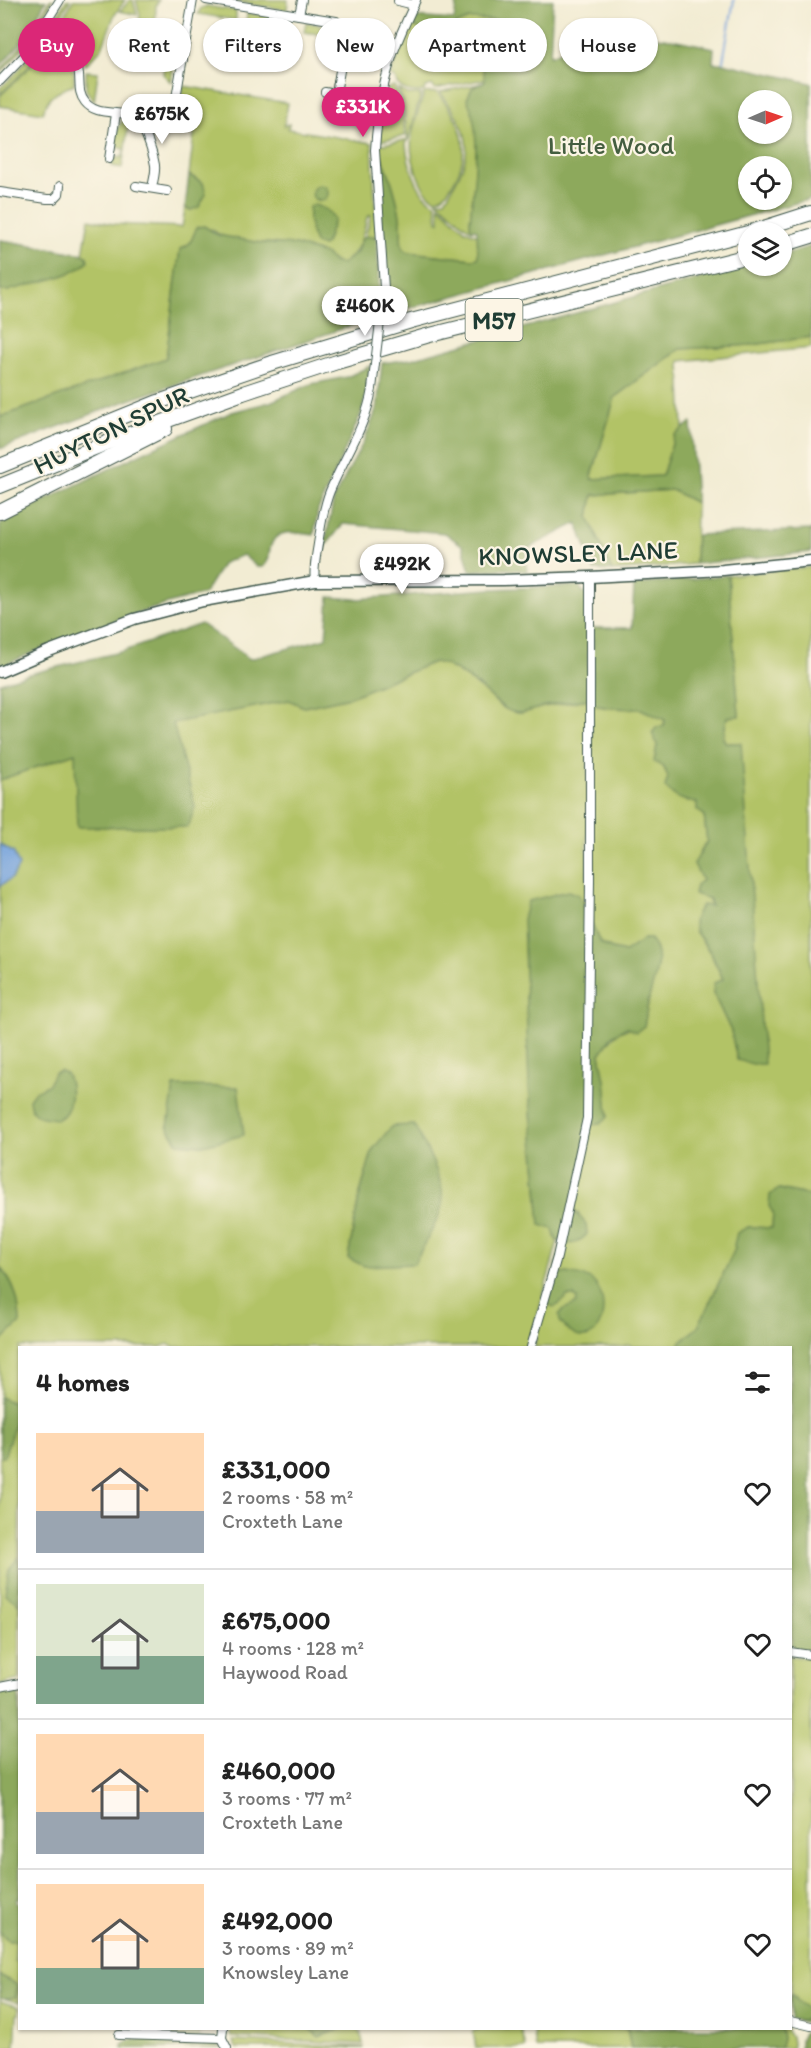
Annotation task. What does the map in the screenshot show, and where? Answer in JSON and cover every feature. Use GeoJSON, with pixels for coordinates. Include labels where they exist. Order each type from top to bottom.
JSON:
{"type":"FeatureCollection","features":[{"type":"Feature","properties":{"kind":"highway","name":"M57"},"geometry":{"type":"LineString","coordinates":[[784,222],[811,213]]}},
{"type":"Feature","properties":{"kind":"highway","name":"M57"},"geometry":{"type":"LineString","coordinates":[[0,466],[158,402],[272,363],[411,321],[738,236]]}},
{"type":"Feature","properties":{"kind":"highway"},"geometry":{"type":"LineString","coordinates":[[792,242],[811,236]]}},
{"type":"Feature","properties":{"kind":"highway","name":"M57"},"geometry":{"type":"LineString","coordinates":[[0,486],[124,436],[337,362],[426,336],[738,258]]}},
{"type":"Feature","properties":{"kind":"highway","name":"HUYTON SPUR"},"geometry":{"type":"LineString","coordinates":[[0,512],[140,441],[243,393]]}},
{"type":"Feature","properties":{"kind":"main road","name":"KNOWSLEY LANE"},"geometry":{"type":"LineString","coordinates":[[0,672],[134,619],[203,601],[315,581],[504,580],[723,570],[811,561]]}},
{"type":"Feature","properties":{"kind":"street"},"geometry":{"type":"LineString","coordinates":[[49,18],[60,0]]}},
{"type":"Feature","properties":{"kind":"street"},"geometry":{"type":"LineString","coordinates":[[190,18],[193,0]]}},
{"type":"Feature","properties":{"kind":"street"},"geometry":{"type":"LineString","coordinates":[[206,0],[331,20],[341,25],[344,37],[336,94]]}},
{"type":"Feature","properties":{"kind":"street"},"geometry":{"type":"LineString","coordinates":[[299,15],[302,0]]}},
{"type":"Feature","properties":{"kind":"street"},"geometry":{"type":"LineString","coordinates":[[315,581],[315,564],[325,508],[335,480],[367,412],[372,389],[384,288],[376,137],[385,81],[392,55],[415,2],[398,1]]}},
{"type":"Feature","properties":{"kind":"street"},"geometry":{"type":"LineString","coordinates":[[0,81],[18,63]]}},
{"type":"Feature","properties":{"kind":"street"},"geometry":{"type":"LineString","coordinates":[[78,72],[81,96],[88,106],[98,111],[133,116],[142,126],[154,163],[152,188]]}},
{"type":"Feature","properties":{"kind":"street"},"geometry":{"type":"LineString","coordinates":[[181,72],[173,115],[196,119]]}},
{"type":"Feature","properties":{"kind":"street"},"geometry":{"type":"LineString","coordinates":[[325,92],[370,101]]}},
{"type":"Feature","properties":{"kind":"street"},"geometry":{"type":"LineString","coordinates":[[116,114],[109,155],[120,153]]}},
{"type":"Feature","properties":{"kind":"street"},"geometry":{"type":"LineString","coordinates":[[0,192],[47,200],[54,199],[59,194],[60,186]]}},
{"type":"Feature","properties":{"kind":"street"},"geometry":{"type":"LineString","coordinates":[[136,186],[167,191]]}},
{"type":"Feature","properties":{"kind":"street"},"geometry":{"type":"LineString","coordinates":[[531,1346],[556,1257],[587,1118],[590,903],[590,576]]}},
{"type":"Feature","properties":{"kind":"street"},"geometry":{"type":"LineString","coordinates":[[792,1652],[811,1654]]}},
{"type":"Feature","properties":{"kind":"street"},"geometry":{"type":"LineString","coordinates":[[0,1687],[18,1683]]}},
{"type":"Feature","properties":{"kind":"street"},"geometry":{"type":"LineString","coordinates":[[792,2022],[811,2026]]}},
{"type":"Feature","properties":{"kind":"street"},"geometry":{"type":"LineString","coordinates":[[223,2030],[222,2038],[227,2048]]}},
{"type":"Feature","properties":{"kind":"street"},"geometry":{"type":"LineString","coordinates":[[120,2035],[222,2038]]}},
{"type":"Feature","properties":{"kind":"green space"},"geometry":{"type":"Polygon","coordinates":[[[0,0],[46,0],[36,18],[18,18],[18,46],[0,66],[0,0]]]}},
{"type":"Feature","properties":{"kind":"green space"},"geometry":{"type":"Polygon","coordinates":[[[50,0],[53,0],[42,18],[39,18],[50,0]]]}},
{"type":"Feature","properties":{"kind":"green space"},"geometry":{"type":"Polygon","coordinates":[[[66,0],[70,0],[60,18],[56,18],[66,0]]]}},
{"type":"Feature","properties":{"kind":"green space"},"geometry":{"type":"Polygon","coordinates":[[[73,0],[125,0],[113,18],[107,18],[107,35],[102,48],[95,55],[95,18],[63,18],[73,0]]]}},
{"type":"Feature","properties":{"kind":"green space"},"geometry":{"type":"Polygon","coordinates":[[[130,0],[133,0],[137,15],[120,11],[130,0]]]}},
{"type":"Feature","properties":{"kind":"green space"},"geometry":{"type":"Polygon","coordinates":[[[136,0],[159,0],[156,6],[156,18],[140,18],[136,0]]]}},
{"type":"Feature","properties":{"kind":"green space"},"geometry":{"type":"Polygon","coordinates":[[[225,0],[288,0],[287,10],[225,0]]]}},
{"type":"Feature","properties":{"kind":"green space","name":"Little Wood"},"geometry":{"type":"Polygon","coordinates":[[[457,0],[553,0],[550,56],[559,52],[559,72],[658,72],[658,38],[714,48],[713,63],[723,63],[811,83],[811,199],[792,204],[792,156],[738,156],[738,210],[771,210],[384,315],[378,152],[390,177],[396,198],[404,250],[478,258],[477,230],[471,229],[470,224],[476,160],[475,128],[467,99],[472,88],[485,81],[484,72],[547,72],[547,18],[454,18],[457,0]]]}},
{"type":"Feature","properties":{"kind":"green space"},"geometry":{"type":"Polygon","coordinates":[[[207,6],[236,11],[236,18],[198,14],[201,8],[207,6]]]}},
{"type":"Feature","properties":{"kind":"green space"},"geometry":{"type":"Polygon","coordinates":[[[247,13],[280,18],[247,18],[247,13]]]}},
{"type":"Feature","properties":{"kind":"green space"},"geometry":{"type":"Polygon","coordinates":[[[306,22],[315,24],[315,34],[304,32],[306,22]]]}},
{"type":"Feature","properties":{"kind":"green space"},"geometry":{"type":"Polygon","coordinates":[[[407,27],[407,72],[484,72],[486,79],[435,89],[432,85],[425,87],[424,91],[415,92],[399,86],[395,78],[390,76],[391,72],[395,72],[395,62],[407,27]]]}},
{"type":"Feature","properties":{"kind":"green space"},"geometry":{"type":"Polygon","coordinates":[[[18,50],[18,54],[0,74],[18,50]]]}},
{"type":"Feature","properties":{"kind":"green space"},"geometry":{"type":"Polygon","coordinates":[[[17,72],[23,72],[0,94],[0,88],[17,72]]]}},
{"type":"Feature","properties":{"kind":"green space"},"geometry":{"type":"Polygon","coordinates":[[[25,72],[73,72],[74,84],[51,97],[43,113],[0,106],[0,96],[25,72]]]}},
{"type":"Feature","properties":{"kind":"green space"},"geometry":{"type":"Polygon","coordinates":[[[86,72],[98,72],[94,101],[86,90],[86,72]]]}},
{"type":"Feature","properties":{"kind":"green space"},"geometry":{"type":"Polygon","coordinates":[[[163,72],[173,72],[171,82],[163,72]]]}},
{"type":"Feature","properties":{"kind":"green space"},"geometry":{"type":"Polygon","coordinates":[[[479,84],[472,88],[468,99],[473,113],[476,144],[470,223],[472,230],[437,201],[445,200],[455,183],[466,157],[467,145],[459,121],[440,92],[479,84]]]}},
{"type":"Feature","properties":{"kind":"green space"},"geometry":{"type":"Polygon","coordinates":[[[183,86],[288,103],[284,126],[289,124],[288,129],[372,143],[377,239],[374,236],[365,237],[371,215],[367,217],[362,238],[356,250],[342,264],[314,250],[289,245],[242,241],[220,235],[212,229],[194,234],[191,243],[180,249],[166,359],[0,417],[0,240],[83,254],[89,219],[113,224],[182,227],[185,208],[191,210],[203,183],[189,175],[196,117],[186,115],[180,108],[183,86]],[[324,209],[310,219],[311,232],[326,243],[334,220],[324,209]]]}},
{"type":"Feature","properties":{"kind":"green space"},"geometry":{"type":"Polygon","coordinates":[[[394,86],[401,103],[405,136],[380,141],[381,124],[387,120],[391,98],[386,94],[388,88],[394,86]]]}},
{"type":"Feature","properties":{"kind":"green space"},"geometry":{"type":"Polygon","coordinates":[[[398,89],[407,94],[421,94],[408,141],[403,102],[398,89]]]}},
{"type":"Feature","properties":{"kind":"green space"},"geometry":{"type":"Polygon","coordinates":[[[437,92],[458,124],[462,135],[463,158],[453,183],[444,195],[437,199],[428,194],[421,182],[414,167],[411,146],[414,126],[424,93],[437,92]]]}},
{"type":"Feature","properties":{"kind":"green space"},"geometry":{"type":"Polygon","coordinates":[[[122,121],[129,122],[122,168],[112,166],[114,158],[123,157],[124,149],[117,147],[116,140],[122,121]]]}},
{"type":"Feature","properties":{"kind":"green space"},"geometry":{"type":"Polygon","coordinates":[[[406,140],[413,175],[424,195],[436,204],[438,222],[440,222],[439,205],[465,230],[478,235],[478,258],[404,250],[396,198],[390,177],[378,152],[378,145],[406,140]]]}},
{"type":"Feature","properties":{"kind":"green space"},"geometry":{"type":"Polygon","coordinates":[[[189,175],[203,183],[206,194],[199,207],[191,210],[185,208],[189,175]]]}},
{"type":"Feature","properties":{"kind":"green space"},"geometry":{"type":"Polygon","coordinates":[[[320,185],[328,193],[320,201],[312,193],[320,185]]]}},
{"type":"Feature","properties":{"kind":"green space"},"geometry":{"type":"Polygon","coordinates":[[[314,205],[329,212],[334,220],[323,246],[316,244],[311,231],[309,207],[314,205]]]}},
{"type":"Feature","properties":{"kind":"green space"},"geometry":{"type":"Polygon","coordinates":[[[204,226],[218,235],[261,243],[296,245],[325,254],[335,263],[342,264],[356,253],[363,237],[374,236],[377,239],[379,287],[377,317],[126,401],[0,449],[0,417],[166,358],[180,249],[184,248],[193,238],[197,227],[204,226]]]}},
{"type":"Feature","properties":{"kind":"green space"},"geometry":{"type":"Polygon","coordinates":[[[0,240],[83,254],[87,256],[88,261],[63,276],[8,291],[0,291],[0,240]]]}},
{"type":"Feature","properties":{"kind":"green space"},"geometry":{"type":"Polygon","coordinates":[[[811,246],[811,337],[751,345],[680,349],[615,397],[591,479],[662,476],[675,435],[691,422],[696,503],[672,490],[593,495],[589,517],[612,571],[594,570],[577,523],[527,549],[527,571],[506,569],[470,571],[463,546],[445,533],[343,524],[324,548],[334,498],[364,441],[377,408],[382,363],[411,359],[738,268],[738,276],[792,276],[792,252],[811,246]]]}},
{"type":"Feature","properties":{"kind":"green space"},"geometry":{"type":"Polygon","coordinates":[[[811,337],[811,348],[680,361],[683,429],[675,435],[662,476],[591,479],[615,397],[680,349],[751,345],[811,337]]]}},
{"type":"Feature","properties":{"kind":"green space"},"geometry":{"type":"Polygon","coordinates":[[[370,366],[367,392],[361,414],[318,510],[314,535],[284,533],[279,535],[271,545],[268,559],[263,567],[257,567],[243,555],[223,563],[204,594],[100,626],[0,667],[0,524],[142,453],[232,412],[270,402],[311,384],[347,377],[370,366]]]}},
{"type":"Feature","properties":{"kind":"green space"},"geometry":{"type":"Polygon","coordinates":[[[672,490],[696,503],[695,564],[612,571],[589,517],[593,495],[672,490]]]}},
{"type":"Feature","properties":{"kind":"green space"},"geometry":{"type":"Polygon","coordinates":[[[811,530],[811,552],[695,564],[696,535],[811,530]]]}},
{"type":"Feature","properties":{"kind":"green space"},"geometry":{"type":"Polygon","coordinates":[[[811,567],[811,1198],[780,1189],[773,1212],[772,1228],[749,1227],[735,1249],[698,1327],[680,1346],[534,1346],[562,1243],[579,1214],[573,1209],[590,1124],[608,1117],[600,1054],[618,1033],[629,1028],[644,1026],[649,998],[644,940],[625,952],[612,949],[600,943],[591,923],[592,705],[641,709],[665,719],[657,744],[661,762],[686,801],[697,803],[704,815],[707,841],[699,853],[702,880],[711,907],[695,931],[709,951],[723,979],[713,993],[731,1031],[737,1059],[741,743],[726,743],[723,738],[727,717],[739,715],[728,575],[811,567]]]}},
{"type":"Feature","properties":{"kind":"green space"},"geometry":{"type":"Polygon","coordinates":[[[728,575],[739,716],[727,717],[723,738],[726,743],[741,743],[764,1064],[737,1060],[731,1031],[713,993],[714,983],[723,979],[694,925],[702,905],[711,906],[710,899],[694,894],[696,886],[702,880],[694,864],[707,841],[704,815],[697,810],[697,803],[680,798],[668,791],[665,787],[668,777],[664,767],[654,762],[657,745],[652,733],[657,727],[664,726],[665,720],[641,709],[592,705],[593,628],[632,628],[634,585],[728,575]]]}},
{"type":"Feature","properties":{"kind":"green space"},"geometry":{"type":"Polygon","coordinates":[[[579,586],[583,592],[589,594],[588,699],[515,713],[503,707],[463,675],[448,666],[434,662],[350,697],[304,707],[289,700],[173,723],[195,807],[188,827],[77,827],[75,753],[0,780],[0,683],[124,651],[201,624],[250,659],[326,638],[329,597],[357,599],[490,589],[579,586]]]}},
{"type":"Feature","properties":{"kind":"green space"},"geometry":{"type":"Polygon","coordinates":[[[434,662],[442,663],[455,670],[488,694],[501,707],[521,713],[588,699],[587,913],[529,1085],[540,1224],[553,1229],[558,1241],[529,1346],[171,1346],[168,1344],[163,1346],[18,1346],[18,1680],[0,1684],[0,1342],[20,1323],[15,1293],[0,1267],[0,780],[75,753],[195,807],[172,723],[289,700],[304,707],[350,697],[434,662]],[[168,1127],[178,1143],[203,1145],[168,1127]],[[373,1149],[359,1197],[348,1258],[373,1149]]]}},
{"type":"Feature","properties":{"kind":"green space"},"geometry":{"type":"Polygon","coordinates":[[[568,891],[579,895],[600,943],[625,952],[644,939],[650,939],[658,960],[644,1026],[636,1032],[627,1027],[612,1036],[600,1054],[608,1117],[599,1124],[590,1125],[573,1209],[586,1224],[587,1234],[580,1240],[569,1244],[556,1240],[553,1229],[540,1225],[529,1085],[523,919],[528,901],[568,891]]]}},
{"type":"Feature","properties":{"kind":"green space"},"geometry":{"type":"Polygon","coordinates":[[[60,1071],[66,1073],[70,1085],[67,1111],[58,1119],[34,1113],[29,1099],[35,1091],[48,1085],[54,1073],[60,1071]]]}},
{"type":"Feature","properties":{"kind":"green space"},"geometry":{"type":"Polygon","coordinates":[[[174,1086],[238,1087],[244,1135],[203,1145],[178,1143],[168,1127],[174,1086]]]}},
{"type":"Feature","properties":{"kind":"green space"},"geometry":{"type":"Polygon","coordinates":[[[414,1125],[439,1178],[443,1200],[441,1209],[414,1264],[364,1266],[348,1258],[359,1197],[373,1149],[392,1126],[414,1125]]]}},
{"type":"Feature","properties":{"kind":"green space"},"geometry":{"type":"Polygon","coordinates":[[[779,1189],[807,1195],[811,1198],[811,1651],[792,1650],[792,1346],[679,1346],[681,1341],[698,1327],[735,1249],[737,1233],[748,1227],[772,1228],[773,1213],[769,1206],[770,1195],[779,1189]]]}},
{"type":"Feature","properties":{"kind":"green space"},"geometry":{"type":"Polygon","coordinates":[[[0,1267],[15,1293],[20,1323],[0,1342],[0,1267]]]}},
{"type":"Feature","properties":{"kind":"green space"},"geometry":{"type":"Polygon","coordinates":[[[567,1273],[590,1279],[598,1289],[602,1301],[602,1314],[599,1326],[593,1334],[584,1337],[573,1334],[560,1321],[559,1315],[564,1309],[576,1304],[577,1299],[574,1296],[567,1296],[553,1307],[548,1304],[556,1275],[567,1273]]]}},
{"type":"Feature","properties":{"kind":"green space"},"geometry":{"type":"Polygon","coordinates":[[[0,1397],[15,1404],[17,1418],[4,1457],[0,1457],[0,1397]]]}},
{"type":"Feature","properties":{"kind":"green space"},"geometry":{"type":"Polygon","coordinates":[[[18,1558],[18,1603],[5,1594],[9,1569],[18,1558]]]}},
{"type":"Feature","properties":{"kind":"green space"},"geometry":{"type":"Polygon","coordinates":[[[792,1656],[811,1658],[811,2024],[800,2021],[796,1998],[792,1995],[792,1656]]]}},
{"type":"Feature","properties":{"kind":"green space"},"geometry":{"type":"Polygon","coordinates":[[[16,1687],[18,1693],[18,1898],[16,1903],[18,1904],[18,1940],[9,1941],[0,1932],[0,1690],[16,1687]]]}},
{"type":"Feature","properties":{"kind":"green space"},"geometry":{"type":"Polygon","coordinates":[[[0,1932],[9,1941],[16,1940],[18,2003],[3,1998],[16,1997],[17,1985],[0,1975],[0,1932]]]}},
{"type":"Feature","properties":{"kind":"green space"},"geometry":{"type":"Polygon","coordinates":[[[0,1975],[17,1985],[16,1997],[0,1999],[0,1975]]]}},
{"type":"Feature","properties":{"kind":"green space"},"geometry":{"type":"Polygon","coordinates":[[[792,1996],[807,2009],[807,2019],[800,2021],[792,2019],[792,1996]]]}},
{"type":"Feature","properties":{"kind":"green space"},"geometry":{"type":"Polygon","coordinates":[[[0,2001],[18,2007],[18,2014],[15,2048],[0,2048],[0,2001]]]}},
{"type":"Feature","properties":{"kind":"green space"},"geometry":{"type":"Polygon","coordinates":[[[811,2029],[811,2048],[800,2048],[801,2036],[811,2029]]]}},
{"type":"Feature","properties":{"kind":"green space"},"geometry":{"type":"Polygon","coordinates":[[[155,2030],[207,2030],[199,2034],[200,2039],[219,2044],[221,2048],[122,2048],[122,2045],[130,2040],[153,2039],[155,2030]]]}},
{"type":"Feature","properties":{"kind":"green space"},"geometry":{"type":"Polygon","coordinates":[[[229,2030],[311,2030],[319,2037],[337,2030],[357,2030],[361,2033],[363,2044],[231,2037],[229,2030]]]}},
{"type":"Feature","properties":{"kind":"green space"},"geometry":{"type":"Polygon","coordinates":[[[311,2030],[337,2030],[319,2037],[311,2030]]]}},
{"type":"Feature","properties":{"kind":"green space"},"geometry":{"type":"Polygon","coordinates":[[[522,2030],[526,2048],[476,2048],[473,2031],[522,2030]]]}},
{"type":"Feature","properties":{"kind":"green space"},"geometry":{"type":"Polygon","coordinates":[[[533,2030],[627,2030],[631,2048],[536,2048],[533,2030]]]}},
{"type":"Feature","properties":{"kind":"green space"},"geometry":{"type":"Polygon","coordinates":[[[627,2030],[781,2030],[783,2038],[780,2048],[631,2048],[627,2030]]]}},
{"type":"Feature","properties":{"kind":"green space"},"geometry":{"type":"Polygon","coordinates":[[[781,2030],[786,2030],[791,2037],[793,2048],[780,2048],[781,2030]]]}},
{"type":"Feature","properties":{"kind":"green space"},"geometry":{"type":"Polygon","coordinates":[[[233,2041],[363,2047],[363,2048],[236,2048],[233,2041]]]}},
{"type":"Feature","properties":{"kind":"water"},"geometry":{"type":"Polygon","coordinates":[[[0,844],[14,853],[19,866],[12,878],[0,886],[0,844]]]}},
{"type":"Feature","properties":{"kind":"waterway"},"geometry":{"type":"LineString","coordinates":[[723,61],[734,0]]}}]}
